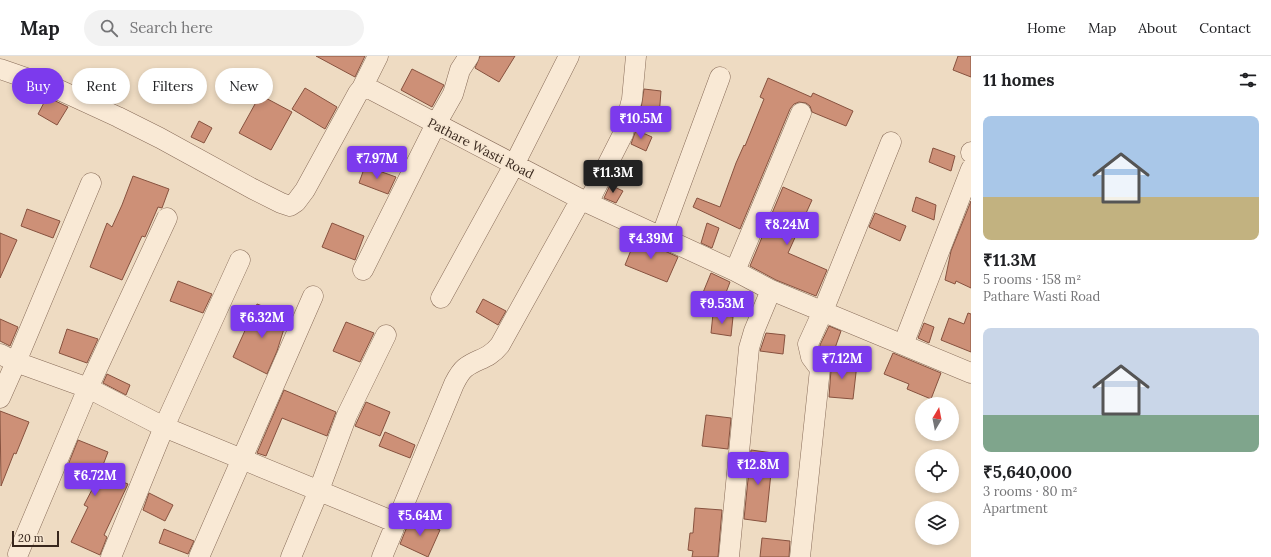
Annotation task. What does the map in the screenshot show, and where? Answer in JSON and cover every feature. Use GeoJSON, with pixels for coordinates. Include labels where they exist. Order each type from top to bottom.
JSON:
{"type":"FeatureCollection","features":[{"type":"Feature","properties":{"kind":"street"},"geometry":{"type":"LineString","coordinates":[[0,69],[55,88],[118,117],[160,138],[253,189],[290,206],[296,202],[306,190],[378,56]]}},
{"type":"Feature","properties":{"kind":"street"},"geometry":{"type":"LineString","coordinates":[[362,270],[436,124],[453,94],[460,70],[469,56]]}},
{"type":"Feature","properties":{"kind":"street"},"geometry":{"type":"LineString","coordinates":[[441,298],[514,164],[569,56]]}},
{"type":"Feature","properties":{"kind":"street"},"geometry":{"type":"LineString","coordinates":[[382,557],[454,384],[460,373],[466,367],[493,353],[500,345],[623,134],[632,99],[636,56]]}},
{"type":"Feature","properties":{"kind":"street"},"geometry":{"type":"LineString","coordinates":[[661,237],[720,77]]}},
{"type":"Feature","properties":{"kind":"street","name":"Pathare Wasti Road"},"geometry":{"type":"LineString","coordinates":[[362,88],[370,89],[584,201],[735,271],[771,290],[971,373]]}},
{"type":"Feature","properties":{"kind":"street"},"geometry":{"type":"LineString","coordinates":[[735,271],[801,113]]}},
{"type":"Feature","properties":{"kind":"street"},"geometry":{"type":"LineString","coordinates":[[800,557],[820,369],[811,357],[808,344],[823,311],[891,142]]}},
{"type":"Feature","properties":{"kind":"street"},"geometry":{"type":"LineString","coordinates":[[903,345],[971,169]]}},
{"type":"Feature","properties":{"kind":"street"},"geometry":{"type":"LineString","coordinates":[[0,398],[8,358],[91,183]]}},
{"type":"Feature","properties":{"kind":"street"},"geometry":{"type":"LineString","coordinates":[[18,554],[88,388],[167,218]]}},
{"type":"Feature","properties":{"kind":"street"},"geometry":{"type":"LineString","coordinates":[[111,557],[164,427],[240,260]]}},
{"type":"Feature","properties":{"kind":"street"},"geometry":{"type":"LineString","coordinates":[[729,557],[749,348],[754,331],[771,290]]}},
{"type":"Feature","properties":{"kind":"street"},"geometry":{"type":"LineString","coordinates":[[199,557],[313,296]]}},
{"type":"Feature","properties":{"kind":"street"},"geometry":{"type":"LineString","coordinates":[[291,557],[319,490],[347,415],[386,335]]}},
{"type":"Feature","properties":{"kind":"street"},"geometry":{"type":"LineString","coordinates":[[8,358],[88,388],[164,427],[397,523]]}},
{"type":"Feature","properties":{"kind":"building"},"geometry":{"type":"Polygon","coordinates":[[[316,56],[365,56],[355,77],[316,56]]]}},
{"type":"Feature","properties":{"kind":"building"},"geometry":{"type":"Polygon","coordinates":[[[480,56],[515,56],[499,82],[475,68],[480,56]]]}},
{"type":"Feature","properties":{"kind":"building"},"geometry":{"type":"Polygon","coordinates":[[[958,56],[971,56],[971,77],[953,70],[958,56]]]}},
{"type":"Feature","properties":{"kind":"building"},"geometry":{"type":"Polygon","coordinates":[[[412,69],[444,85],[432,107],[401,90],[412,69]]]}},
{"type":"Feature","properties":{"kind":"building"},"geometry":{"type":"Polygon","coordinates":[[[768,78],[811,97],[813,93],[853,111],[846,126],[812,112],[810,106],[806,103],[799,102],[794,104],[790,109],[740,229],[693,207],[697,198],[720,207],[736,163],[744,145],[745,146],[764,99],[760,97],[768,78]]]}},
{"type":"Feature","properties":{"kind":"building"},"geometry":{"type":"Polygon","coordinates":[[[305,88],[337,107],[325,129],[292,109],[305,88]]]}},
{"type":"Feature","properties":{"kind":"building"},"geometry":{"type":"Polygon","coordinates":[[[644,89],[661,91],[659,117],[640,115],[644,89]]]}},
{"type":"Feature","properties":{"kind":"building"},"geometry":{"type":"Polygon","coordinates":[[[273,102],[292,112],[271,150],[239,133],[255,104],[273,104],[273,102]]]}},
{"type":"Feature","properties":{"kind":"building"},"geometry":{"type":"Polygon","coordinates":[[[43,104],[62,104],[68,107],[57,125],[38,114],[43,104]]]}},
{"type":"Feature","properties":{"kind":"building"},"geometry":{"type":"Polygon","coordinates":[[[199,121],[212,128],[204,143],[191,137],[199,121]]]}},
{"type":"Feature","properties":{"kind":"building"},"geometry":{"type":"Polygon","coordinates":[[[636,130],[652,137],[646,151],[631,144],[636,130]]]}},
{"type":"Feature","properties":{"kind":"building"},"geometry":{"type":"Polygon","coordinates":[[[933,148],[955,156],[951,171],[929,162],[933,148]]]}},
{"type":"Feature","properties":{"kind":"building"},"geometry":{"type":"Polygon","coordinates":[[[365,166],[396,177],[388,194],[359,183],[365,166]]]}},
{"type":"Feature","properties":{"kind":"building"},"geometry":{"type":"Polygon","coordinates":[[[133,176],[169,189],[162,208],[158,207],[145,237],[142,236],[122,280],[90,267],[107,223],[112,227],[133,176]]]}},
{"type":"Feature","properties":{"kind":"building"},"geometry":{"type":"Polygon","coordinates":[[[610,185],[623,191],[616,203],[604,198],[610,185]]]}},
{"type":"Feature","properties":{"kind":"building"},"geometry":{"type":"Polygon","coordinates":[[[783,187],[812,200],[788,253],[827,270],[816,296],[776,280],[750,266],[783,187]]]}},
{"type":"Feature","properties":{"kind":"building"},"geometry":{"type":"Polygon","coordinates":[[[916,197],[936,205],[934,220],[912,211],[916,197]]]}},
{"type":"Feature","properties":{"kind":"building"},"geometry":{"type":"Polygon","coordinates":[[[971,201],[971,288],[956,281],[955,284],[945,280],[951,251],[971,201]]]}},
{"type":"Feature","properties":{"kind":"building"},"geometry":{"type":"Polygon","coordinates":[[[27,209],[60,221],[53,238],[21,226],[27,209]]]}},
{"type":"Feature","properties":{"kind":"building"},"geometry":{"type":"Polygon","coordinates":[[[875,213],[906,226],[900,241],[869,227],[875,213]]]}},
{"type":"Feature","properties":{"kind":"building"},"geometry":{"type":"Polygon","coordinates":[[[332,223],[364,236],[355,260],[322,247],[332,223]]]}},
{"type":"Feature","properties":{"kind":"building"},"geometry":{"type":"Polygon","coordinates":[[[707,223],[719,228],[712,248],[701,243],[707,223]]]}},
{"type":"Feature","properties":{"kind":"building"},"geometry":{"type":"Polygon","coordinates":[[[0,233],[17,240],[0,278],[0,233]]]}},
{"type":"Feature","properties":{"kind":"building"},"geometry":{"type":"Polygon","coordinates":[[[636,238],[678,257],[667,282],[625,265],[636,238]]]}},
{"type":"Feature","properties":{"kind":"building"},"geometry":{"type":"Polygon","coordinates":[[[711,273],[730,282],[722,303],[702,295],[711,273]]]}},
{"type":"Feature","properties":{"kind":"building"},"geometry":{"type":"Polygon","coordinates":[[[178,281],[212,294],[203,313],[170,301],[178,281]]]}},
{"type":"Feature","properties":{"kind":"building"},"geometry":{"type":"Polygon","coordinates":[[[483,299],[506,311],[498,325],[476,312],[483,299]]]}},
{"type":"Feature","properties":{"kind":"building"},"geometry":{"type":"Polygon","coordinates":[[[257,304],[288,316],[277,351],[267,374],[233,357],[257,304]]]}},
{"type":"Feature","properties":{"kind":"building"},"geometry":{"type":"Polygon","coordinates":[[[968,313],[971,314],[971,352],[941,340],[949,318],[964,324],[968,313]]]}},
{"type":"Feature","properties":{"kind":"building"},"geometry":{"type":"Polygon","coordinates":[[[713,314],[733,317],[731,336],[711,333],[713,314]]]}},
{"type":"Feature","properties":{"kind":"building"},"geometry":{"type":"Polygon","coordinates":[[[0,319],[18,327],[10,346],[0,341],[0,319]]]}},
{"type":"Feature","properties":{"kind":"building"},"geometry":{"type":"Polygon","coordinates":[[[346,322],[374,333],[360,362],[333,351],[346,322]]]}},
{"type":"Feature","properties":{"kind":"building"},"geometry":{"type":"Polygon","coordinates":[[[924,323],[934,327],[929,343],[918,338],[924,323]]]}},
{"type":"Feature","properties":{"kind":"building"},"geometry":{"type":"Polygon","coordinates":[[[829,326],[841,331],[834,351],[820,347],[829,326]]]}},
{"type":"Feature","properties":{"kind":"building"},"geometry":{"type":"Polygon","coordinates":[[[67,329],[98,339],[87,363],[59,353],[67,329]]]}},
{"type":"Feature","properties":{"kind":"building"},"geometry":{"type":"Polygon","coordinates":[[[766,333],[785,335],[783,354],[760,351],[766,333]]]}},
{"type":"Feature","properties":{"kind":"building"},"geometry":{"type":"Polygon","coordinates":[[[893,353],[941,373],[932,397],[926,397],[907,389],[909,384],[884,374],[893,353]]]}},
{"type":"Feature","properties":{"kind":"building"},"geometry":{"type":"Polygon","coordinates":[[[828,361],[857,364],[853,399],[829,397],[831,370],[828,361]]]}},
{"type":"Feature","properties":{"kind":"building"},"geometry":{"type":"Polygon","coordinates":[[[107,374],[130,385],[126,395],[103,383],[107,374]]]}},
{"type":"Feature","properties":{"kind":"building"},"geometry":{"type":"Polygon","coordinates":[[[284,390],[336,412],[327,436],[282,418],[266,456],[257,453],[284,390]]]}},
{"type":"Feature","properties":{"kind":"building"},"geometry":{"type":"Polygon","coordinates":[[[366,402],[390,412],[380,436],[355,426],[366,402]]]}},
{"type":"Feature","properties":{"kind":"building"},"geometry":{"type":"Polygon","coordinates":[[[0,411],[29,422],[16,454],[14,453],[1,486],[0,411]]]}},
{"type":"Feature","properties":{"kind":"building"},"geometry":{"type":"Polygon","coordinates":[[[706,415],[731,418],[728,449],[702,446],[706,415]]]}},
{"type":"Feature","properties":{"kind":"building"},"geometry":{"type":"Polygon","coordinates":[[[385,432],[415,445],[410,458],[379,446],[385,432]]]}},
{"type":"Feature","properties":{"kind":"building"},"geometry":{"type":"Polygon","coordinates":[[[78,440],[108,452],[98,478],[100,473],[128,484],[104,535],[107,537],[100,555],[71,542],[88,507],[84,505],[96,482],[66,470],[78,440]]]}},
{"type":"Feature","properties":{"kind":"building"},"geometry":{"type":"Polygon","coordinates":[[[751,450],[773,453],[766,522],[744,519],[751,450]]]}},
{"type":"Feature","properties":{"kind":"building"},"geometry":{"type":"Polygon","coordinates":[[[149,493],[173,505],[165,521],[143,510],[149,493]]]}},
{"type":"Feature","properties":{"kind":"building"},"geometry":{"type":"Polygon","coordinates":[[[695,508],[722,510],[718,557],[692,557],[693,551],[688,550],[690,533],[693,533],[695,508]]]}},
{"type":"Feature","properties":{"kind":"building"},"geometry":{"type":"Polygon","coordinates":[[[411,517],[440,530],[428,557],[400,544],[411,517]]]}},
{"type":"Feature","properties":{"kind":"building"},"geometry":{"type":"Polygon","coordinates":[[[164,529],[194,541],[188,554],[159,543],[164,529]]]}},
{"type":"Feature","properties":{"kind":"building"},"geometry":{"type":"Polygon","coordinates":[[[762,538],[790,541],[789,557],[760,557],[762,538]]]}}]}
